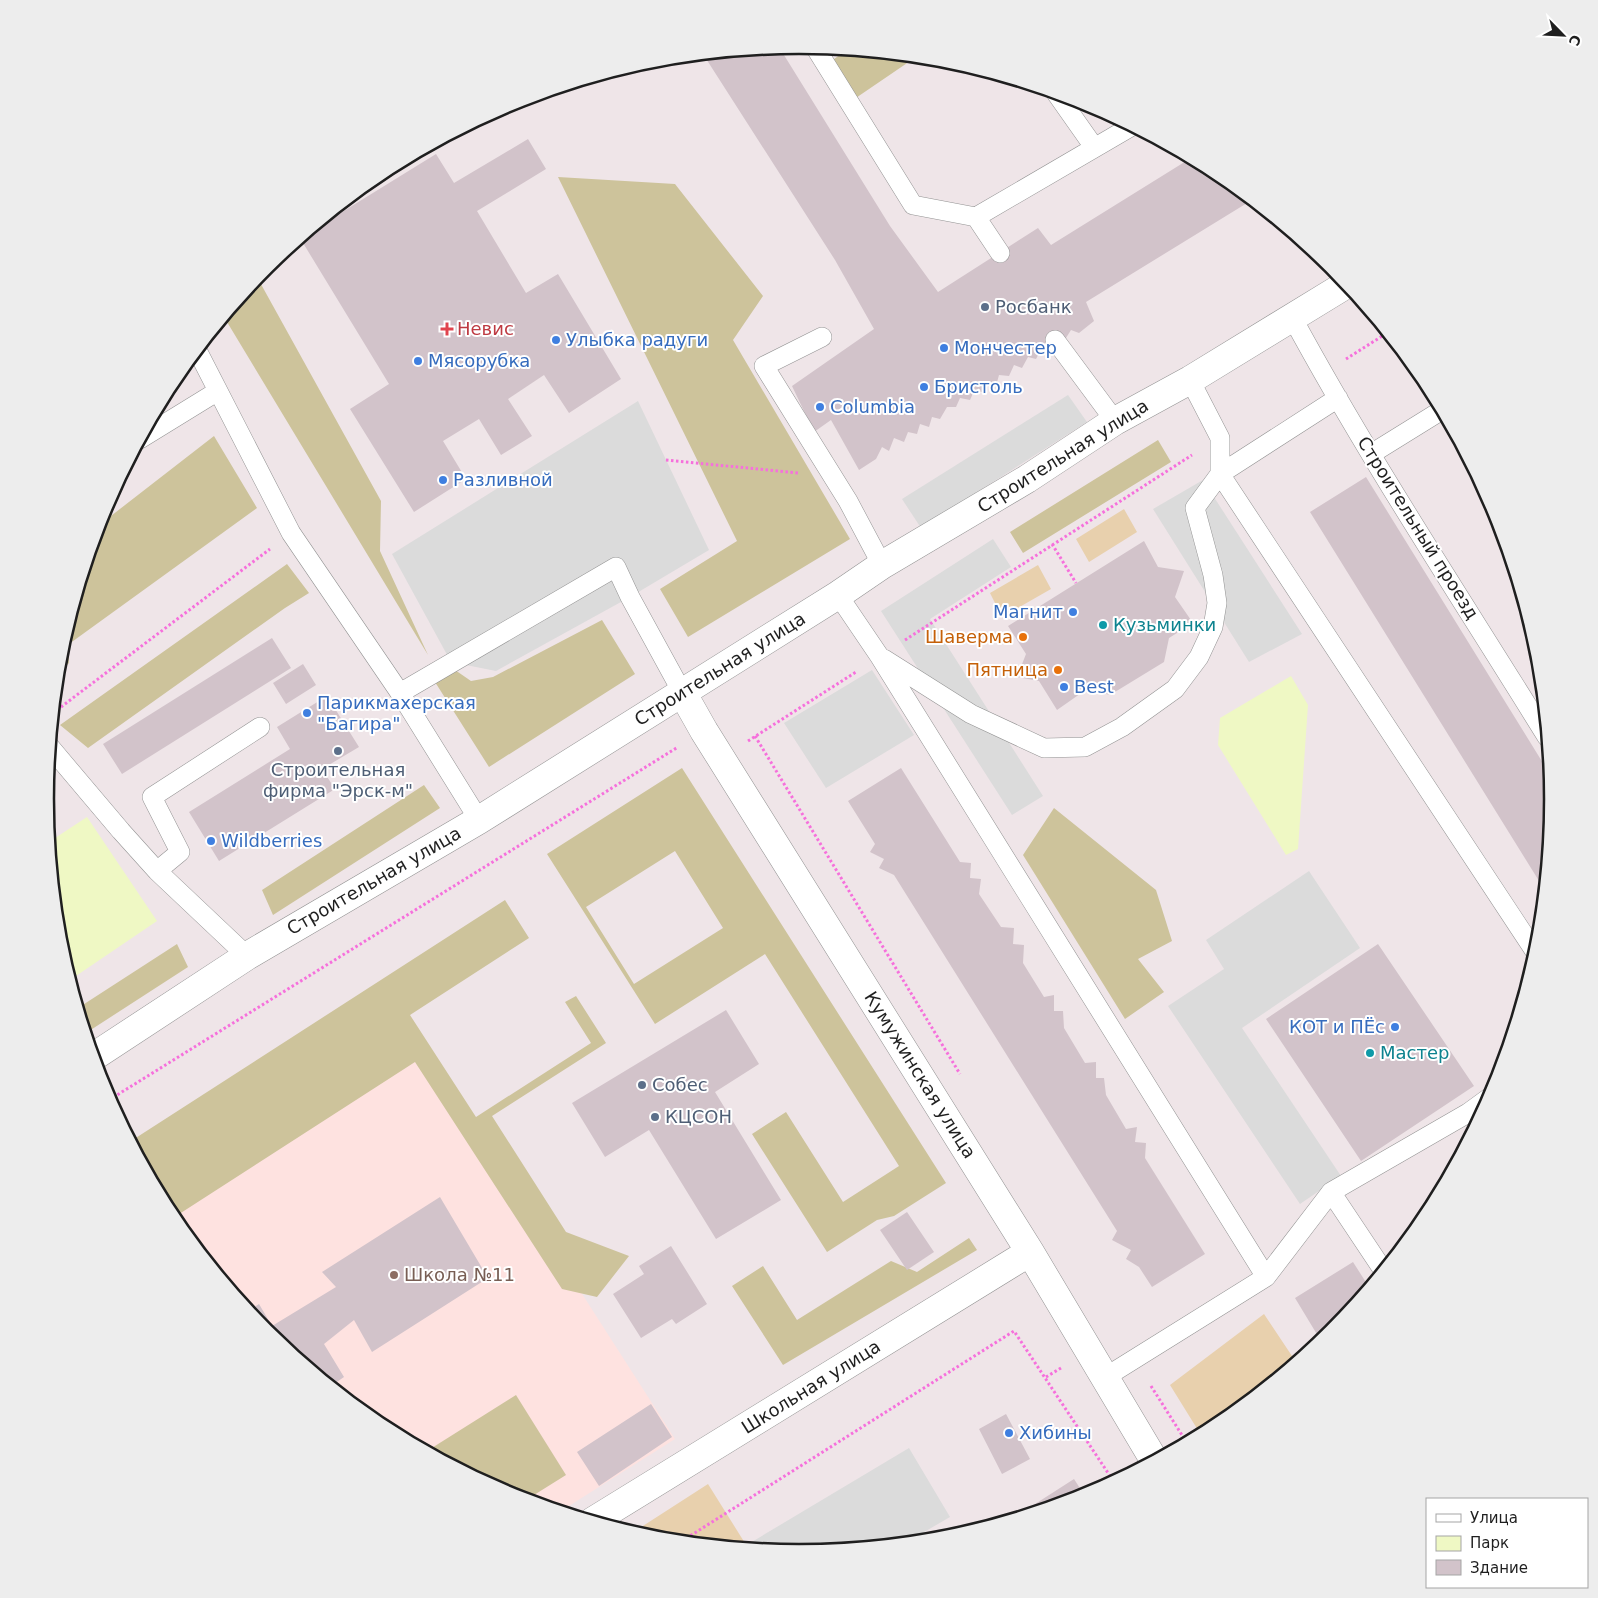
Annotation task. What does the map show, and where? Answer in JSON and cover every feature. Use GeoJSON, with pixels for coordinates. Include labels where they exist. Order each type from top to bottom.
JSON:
{"type":"FeatureCollection","features":[{"type":"Feature","properties":{"kind":"street","name":"Строительная улица"},"geometry":{"type":"LineString","coordinates":[[98,1053],[247,956],[480,820],[838,595],[882,565],[1027,479],[1115,421],[1190,380],[1341,288]]}},
{"type":"Feature","properties":{"kind":"street","name":"Кумужинская улица"},"geometry":{"type":"LineString","coordinates":[[682,692],[704,731],[1030,1252],[1151,1455]]}},
{"type":"Feature","properties":{"kind":"street","name":"Школьная улица"},"geometry":{"type":"LineString","coordinates":[[599,1517],[1030,1252]]}},
{"type":"Feature","properties":{"kind":"lane"},"geometry":{"type":"LineString","coordinates":[[819,54],[913,205],[976,217],[1126,129]]}},
{"type":"Feature","properties":{"kind":"lane"},"geometry":{"type":"LineString","coordinates":[[1062,102],[1094,147]]}},
{"type":"Feature","properties":{"kind":"lane"},"geometry":{"type":"LineString","coordinates":[[976,217],[1000,253]]}},
{"type":"Feature","properties":{"kind":"lane","name":"Строительный проезд"},"geometry":{"type":"LineString","coordinates":[[1292,317],[1323,374],[1371,454],[1541,727]]}},
{"type":"Feature","properties":{"kind":"lane"},"geometry":{"type":"LineString","coordinates":[[822,337],[764,366],[848,501],[882,565]]}},
{"type":"Feature","properties":{"kind":"lane"},"geometry":{"type":"LineString","coordinates":[[1055,340],[1115,421]]}},
{"type":"Feature","properties":{"kind":"lane"},"geometry":{"type":"LineString","coordinates":[[200,356],[291,533],[400,693],[480,820]]}},
{"type":"Feature","properties":{"kind":"lane"},"geometry":{"type":"LineString","coordinates":[[1190,380],[1220,438],[1220,474],[1530,945]]}},
{"type":"Feature","properties":{"kind":"lane"},"geometry":{"type":"LineString","coordinates":[[151,432],[218,390]]}},
{"type":"Feature","properties":{"kind":"lane"},"geometry":{"type":"LineString","coordinates":[[880,656],[971,714],[1044,748],[1085,747],[1122,727],[1175,690],[1199,657],[1213,627],[1217,603],[1195,508],[1220,474],[1338,398]]}},
{"type":"Feature","properties":{"kind":"lane"},"geometry":{"type":"LineString","coordinates":[[1371,454],[1436,413]]}},
{"type":"Feature","properties":{"kind":"lane"},"geometry":{"type":"LineString","coordinates":[[400,693],[616,567],[630,597],[682,692]]}},
{"type":"Feature","properties":{"kind":"lane"},"geometry":{"type":"LineString","coordinates":[[838,595],[880,656],[1266,1277]]}},
{"type":"Feature","properties":{"kind":"lane"},"geometry":{"type":"LineString","coordinates":[[158,871],[180,852],[152,797],[260,727]]}},
{"type":"Feature","properties":{"kind":"lane"},"geometry":{"type":"LineString","coordinates":[[55,752],[121,831],[158,871],[247,956]]}},
{"type":"Feature","properties":{"kind":"lane"},"geometry":{"type":"LineString","coordinates":[[1104,1378],[1266,1277],[1331,1192],[1472,1119]]}},
{"type":"Feature","properties":{"kind":"lane"},"geometry":{"type":"LineString","coordinates":[[1331,1192],[1380,1265]]}},
{"type":"Feature","properties":{"kind":"path"},"geometry":{"type":"LineString","coordinates":[[1323,374],[1382,336]]}},
{"type":"Feature","properties":{"kind":"path"},"geometry":{"type":"LineString","coordinates":[[722,758],[1052,544],[1220,438]]}},
{"type":"Feature","properties":{"kind":"path"},"geometry":{"type":"LineString","coordinates":[[666,460],[833,477]]}},
{"type":"Feature","properties":{"kind":"path"},"geometry":{"type":"LineString","coordinates":[[59,709],[291,533]]}},
{"type":"Feature","properties":{"kind":"path"},"geometry":{"type":"LineString","coordinates":[[1052,544],[1076,583]]}},
{"type":"Feature","properties":{"kind":"path"},"geometry":{"type":"LineString","coordinates":[[116,1096],[704,731]]}},
{"type":"Feature","properties":{"kind":"path"},"geometry":{"type":"LineString","coordinates":[[691,1536],[1014,1331],[1110,1476]]}},
{"type":"Feature","properties":{"kind":"shaded area"},"geometry":{"type":"Polygon","coordinates":[[[840,55],[909,62],[847,104],[821,68],[840,55]]]}},
{"type":"Feature","properties":{"kind":"shaded area"},"geometry":{"type":"Polygon","coordinates":[[[558,177],[675,184],[763,296],[733,340],[850,539],[688,637],[660,589],[737,541],[558,177]]]}},
{"type":"Feature","properties":{"kind":"shaded area"},"geometry":{"type":"Polygon","coordinates":[[[261,284],[381,501],[380,551],[428,655],[227,322],[261,284]]]}},
{"type":"Feature","properties":{"kind":"shaded area"},"geometry":{"type":"Polygon","coordinates":[[[1068,395],[1087,422],[921,528],[902,499],[1068,395]]]}},
{"type":"Feature","properties":{"kind":"shaded area"},"geometry":{"type":"Polygon","coordinates":[[[638,401],[709,550],[630,597],[496,671],[451,662],[392,554],[638,401]]]}},
{"type":"Feature","properties":{"kind":"shaded area"},"geometry":{"type":"Polygon","coordinates":[[[214,436],[257,508],[71,643],[93,559],[109,518],[214,436]]]}},
{"type":"Feature","properties":{"kind":"shaded area"},"geometry":{"type":"Polygon","coordinates":[[[1158,440],[1171,462],[1023,553],[1010,532],[1158,440]]]}},
{"type":"Feature","properties":{"kind":"shaded area"},"geometry":{"type":"Polygon","coordinates":[[[1203,480],[1302,634],[1249,662],[1153,509],[1203,480]]]}},
{"type":"Feature","properties":{"kind":"shaded area"},"geometry":{"type":"Polygon","coordinates":[[[1124,509],[1137,532],[1089,562],[1076,539],[1124,509]]]}},
{"type":"Feature","properties":{"kind":"shaded area"},"geometry":{"type":"Polygon","coordinates":[[[993,539],[1011,567],[930,619],[1043,796],[1012,815],[881,611],[993,539]]]}},
{"type":"Feature","properties":{"kind":"shaded area"},"geometry":{"type":"Polygon","coordinates":[[[287,564],[309,593],[285,608],[88,748],[60,725],[287,564]]]}},
{"type":"Feature","properties":{"kind":"shaded area"},"geometry":{"type":"Polygon","coordinates":[[[1038,565],[1051,589],[1002,617],[990,593],[1038,565]]]}},
{"type":"Feature","properties":{"kind":"shaded area"},"geometry":{"type":"Polygon","coordinates":[[[602,620],[635,674],[489,767],[435,682],[455,670],[471,681],[493,677],[602,620]]]}},
{"type":"Feature","properties":{"kind":"shaded area"},"geometry":{"type":"Polygon","coordinates":[[[69,650],[69,663],[66,666],[69,650]]]}},
{"type":"Feature","properties":{"kind":"shaded area"},"geometry":{"type":"Polygon","coordinates":[[[872,670],[914,735],[826,788],[784,723],[872,670]]]}},
{"type":"Feature","properties":{"kind":"shaded area"},"geometry":{"type":"Polygon","coordinates":[[[682,768],[946,1183],[894,1216],[877,1220],[827,1252],[752,1134],[786,1112],[843,1202],[899,1166],[765,954],[655,1024],[547,854],[682,768]],[[675,851],[586,907],[634,984],[723,928],[675,851]]]}},
{"type":"Feature","properties":{"kind":"shaded area"},"geometry":{"type":"Polygon","coordinates":[[[424,785],[440,808],[273,915],[262,890],[424,785]]]}},
{"type":"Feature","properties":{"kind":"shaded area"},"geometry":{"type":"Polygon","coordinates":[[[1054,808],[1156,890],[1172,941],[1138,959],[1164,992],[1125,1019],[1023,855],[1054,808]]]}},
{"type":"Feature","properties":{"kind":"shaded area"},"geometry":{"type":"Polygon","coordinates":[[[1309,871],[1360,948],[1242,1028],[1341,1176],[1300,1204],[1168,1006],[1224,969],[1206,940],[1309,871]]]}},
{"type":"Feature","properties":{"kind":"shaded area"},"geometry":{"type":"Polygon","coordinates":[[[505,900],[529,938],[410,1015],[476,1117],[591,1043],[565,1002],[576,996],[606,1043],[492,1116],[566,1232],[629,1256],[597,1297],[562,1289],[415,1062],[180,1214],[136,1138],[505,900]]]}},
{"type":"Feature","properties":{"kind":"shaded area"},"geometry":{"type":"Polygon","coordinates":[[[177,944],[188,967],[90,1030],[83,1005],[177,944]]]}},
{"type":"Feature","properties":{"kind":"shaded area","name":"Школа №11"},"geometry":{"type":"Polygon","coordinates":[[[390,994],[675,1439],[567,1507],[514,1488],[426,1444],[385,1419],[345,1390],[272,1326],[208,1253],[178,1212],[390,994]]]}},
{"type":"Feature","properties":{"kind":"shaded area"},"geometry":{"type":"Polygon","coordinates":[[[969,1238],[977,1250],[783,1365],[732,1286],[763,1266],[797,1320],[891,1261],[917,1272],[969,1238]]]}},
{"type":"Feature","properties":{"kind":"shaded area"},"geometry":{"type":"Polygon","coordinates":[[[1264,1314],[1292,1357],[1253,1390],[1197,1429],[1170,1385],[1264,1314]]]}},
{"type":"Feature","properties":{"kind":"shaded area"},"geometry":{"type":"Polygon","coordinates":[[[516,1395],[566,1475],[533,1495],[469,1467],[433,1448],[516,1395]]]}},
{"type":"Feature","properties":{"kind":"shaded area"},"geometry":{"type":"Polygon","coordinates":[[[909,1448],[950,1517],[921,1534],[896,1538],[848,1543],[750,1543],[909,1448]]]}},
{"type":"Feature","properties":{"kind":"shaded area"},"geometry":{"type":"Polygon","coordinates":[[[708,1484],[745,1542],[702,1538],[641,1527],[708,1484]]]}},
{"type":"Feature","properties":{"kind":"green space"},"geometry":{"type":"Polygon","coordinates":[[[1291,676],[1308,705],[1298,849],[1286,855],[1218,745],[1220,718],[1291,676]]]}},
{"type":"Feature","properties":{"kind":"green space"},"geometry":{"type":"Polygon","coordinates":[[[87,817],[157,921],[75,976],[60,896],[55,838],[87,817]]]}},
{"type":"Feature","properties":{"kind":"building"},"geometry":{"type":"Polygon","coordinates":[[[784,54],[890,226],[938,292],[1038,228],[1051,245],[1185,162],[1247,203],[1086,302],[1094,321],[1079,333],[1071,330],[1064,341],[1055,340],[1049,350],[1043,346],[1036,359],[1028,357],[1022,368],[1014,365],[1009,376],[999,375],[996,386],[985,385],[982,392],[974,391],[970,400],[960,398],[956,407],[947,407],[940,419],[932,417],[929,427],[920,424],[917,434],[908,432],[904,442],[894,438],[889,451],[882,447],[876,459],[859,470],[831,420],[814,432],[792,386],[874,329],[835,260],[707,60],[750,55],[784,54]]]}},
{"type":"Feature","properties":{"kind":"building"},"geometry":{"type":"Polygon","coordinates":[[[528,139],[546,169],[477,211],[526,293],[558,274],[621,379],[569,413],[544,375],[508,399],[532,436],[501,455],[479,419],[443,441],[466,479],[414,512],[350,409],[389,384],[303,243],[335,216],[436,154],[454,183],[528,139]]]}},
{"type":"Feature","properties":{"kind":"building"},"geometry":{"type":"Polygon","coordinates":[[[1366,477],[1543,764],[1543,848],[1539,882],[1310,512],[1366,477]]]}},
{"type":"Feature","properties":{"kind":"building","name":"Кузьминки"},"geometry":{"type":"Polygon","coordinates":[[[1144,541],[1158,567],[1184,571],[1175,597],[1193,623],[1169,638],[1164,662],[1110,695],[1087,689],[1057,710],[1039,681],[1017,677],[1026,654],[1008,626],[1144,541]]]}},
{"type":"Feature","properties":{"kind":"building"},"geometry":{"type":"Polygon","coordinates":[[[272,638],[291,668],[122,774],[103,744],[272,638]]]}},
{"type":"Feature","properties":{"kind":"building"},"geometry":{"type":"Polygon","coordinates":[[[303,664],[316,685],[286,704],[273,683],[303,664]]]}},
{"type":"Feature","properties":{"kind":"building"},"geometry":{"type":"Polygon","coordinates":[[[327,696],[359,747],[322,769],[335,789],[219,861],[189,812],[290,749],[277,727],[327,696]]]}},
{"type":"Feature","properties":{"kind":"building"},"geometry":{"type":"Polygon","coordinates":[[[901,768],[960,862],[971,863],[970,878],[981,879],[979,894],[1001,927],[1014,928],[1013,944],[1024,945],[1023,963],[1044,997],[1054,995],[1054,1011],[1063,1011],[1064,1028],[1085,1063],[1096,1062],[1096,1078],[1104,1078],[1106,1095],[1126,1129],[1137,1127],[1135,1142],[1146,1143],[1145,1158],[1205,1254],[1152,1287],[1139,1267],[1126,1259],[1131,1250],[1112,1240],[1117,1231],[894,875],[879,868],[884,859],[870,852],[875,844],[848,801],[901,768]]]}},
{"type":"Feature","properties":{"kind":"building","name":"Мастер"},"geometry":{"type":"Polygon","coordinates":[[[1378,944],[1474,1086],[1361,1161],[1266,1019],[1378,944]]]}},
{"type":"Feature","properties":{"kind":"building","name":"КЦСОН"},"geometry":{"type":"Polygon","coordinates":[[[726,1010],[759,1064],[715,1092],[781,1200],[716,1239],[649,1130],[605,1157],[572,1103],[726,1010]]]}},
{"type":"Feature","properties":{"kind":"building"},"geometry":{"type":"Polygon","coordinates":[[[440,1197],[488,1278],[372,1352],[354,1320],[324,1344],[344,1377],[336,1383],[272,1326],[336,1287],[322,1272],[440,1197]]]}},
{"type":"Feature","properties":{"kind":"building"},"geometry":{"type":"Polygon","coordinates":[[[907,1212],[934,1252],[907,1270],[880,1230],[907,1212]]]}},
{"type":"Feature","properties":{"kind":"building"},"geometry":{"type":"Polygon","coordinates":[[[671,1246],[707,1304],[676,1324],[672,1319],[641,1338],[613,1294],[644,1274],[639,1266],[671,1246]]]}},
{"type":"Feature","properties":{"kind":"building"},"geometry":{"type":"Polygon","coordinates":[[[1353,1262],[1366,1282],[1317,1334],[1295,1298],[1353,1262]]]}},
{"type":"Feature","properties":{"kind":"building"},"geometry":{"type":"Polygon","coordinates":[[[259,1304],[272,1326],[254,1307],[259,1304]]]}},
{"type":"Feature","properties":{"kind":"building"},"geometry":{"type":"Polygon","coordinates":[[[651,1404],[672,1437],[599,1486],[577,1452],[651,1404]]]}},
{"type":"Feature","properties":{"kind":"building"},"geometry":{"type":"Polygon","coordinates":[[[1006,1414],[1030,1459],[1002,1474],[979,1429],[1006,1414]]]}},
{"type":"Feature","properties":{"kind":"building"},"geometry":{"type":"Polygon","coordinates":[[[1074,1479],[1081,1489],[1039,1505],[1029,1508],[1074,1479]]]}},
{"type":"Feature","properties":{"kind":"place","name":"Росбанк"},"geometry":{"type":"Point","coordinates":[985,307]}},
{"type":"Feature","properties":{"kind":"place","name":"Невис"},"geometry":{"type":"Point","coordinates":[447,329]}},
{"type":"Feature","properties":{"kind":"place","name":"Улыбка радуги"},"geometry":{"type":"Point","coordinates":[556,340]}},
{"type":"Feature","properties":{"kind":"place","name":"Мончестер"},"geometry":{"type":"Point","coordinates":[944,348]}},
{"type":"Feature","properties":{"kind":"place","name":"Мясорубка"},"geometry":{"type":"Point","coordinates":[418,361]}},
{"type":"Feature","properties":{"kind":"place","name":"Бристоль"},"geometry":{"type":"Point","coordinates":[924,387]}},
{"type":"Feature","properties":{"kind":"place","name":"Columbia"},"geometry":{"type":"Point","coordinates":[820,407]}},
{"type":"Feature","properties":{"kind":"place","name":"Разливной"},"geometry":{"type":"Point","coordinates":[443,480]}},
{"type":"Feature","properties":{"kind":"place","name":"Магнит"},"geometry":{"type":"Point","coordinates":[1073,612]}},
{"type":"Feature","properties":{"kind":"place","name":"Кузьминки"},"geometry":{"type":"Point","coordinates":[1103,625]}},
{"type":"Feature","properties":{"kind":"place","name":"Шаверма"},"geometry":{"type":"Point","coordinates":[1023,637]}},
{"type":"Feature","properties":{"kind":"place","name":"Пятница"},"geometry":{"type":"Point","coordinates":[1058,670]}},
{"type":"Feature","properties":{"kind":"place","name":"Best"},"geometry":{"type":"Point","coordinates":[1064,687]}},
{"type":"Feature","properties":{"kind":"place","name":"Парикмахерская \"Багира\""},"geometry":{"type":"Point","coordinates":[307,713]}},
{"type":"Feature","properties":{"kind":"place","name":"Строительная фирма \"Эрск-м\""},"geometry":{"type":"Point","coordinates":[338,751]}},
{"type":"Feature","properties":{"kind":"place","name":"Wildberries"},"geometry":{"type":"Point","coordinates":[211,841]}},
{"type":"Feature","properties":{"kind":"place","name":"КОТ и ПЁс"},"geometry":{"type":"Point","coordinates":[1395,1027]}},
{"type":"Feature","properties":{"kind":"place","name":"Мастер"},"geometry":{"type":"Point","coordinates":[1370,1053]}},
{"type":"Feature","properties":{"kind":"place","name":"Собес"},"geometry":{"type":"Point","coordinates":[642,1085]}},
{"type":"Feature","properties":{"kind":"place","name":"КЦСОН"},"geometry":{"type":"Point","coordinates":[655,1117]}},
{"type":"Feature","properties":{"kind":"place","name":"Школа №11"},"geometry":{"type":"Point","coordinates":[394,1275]}},
{"type":"Feature","properties":{"kind":"place","name":"Хибины"},"geometry":{"type":"Point","coordinates":[1009,1433]}}]}
